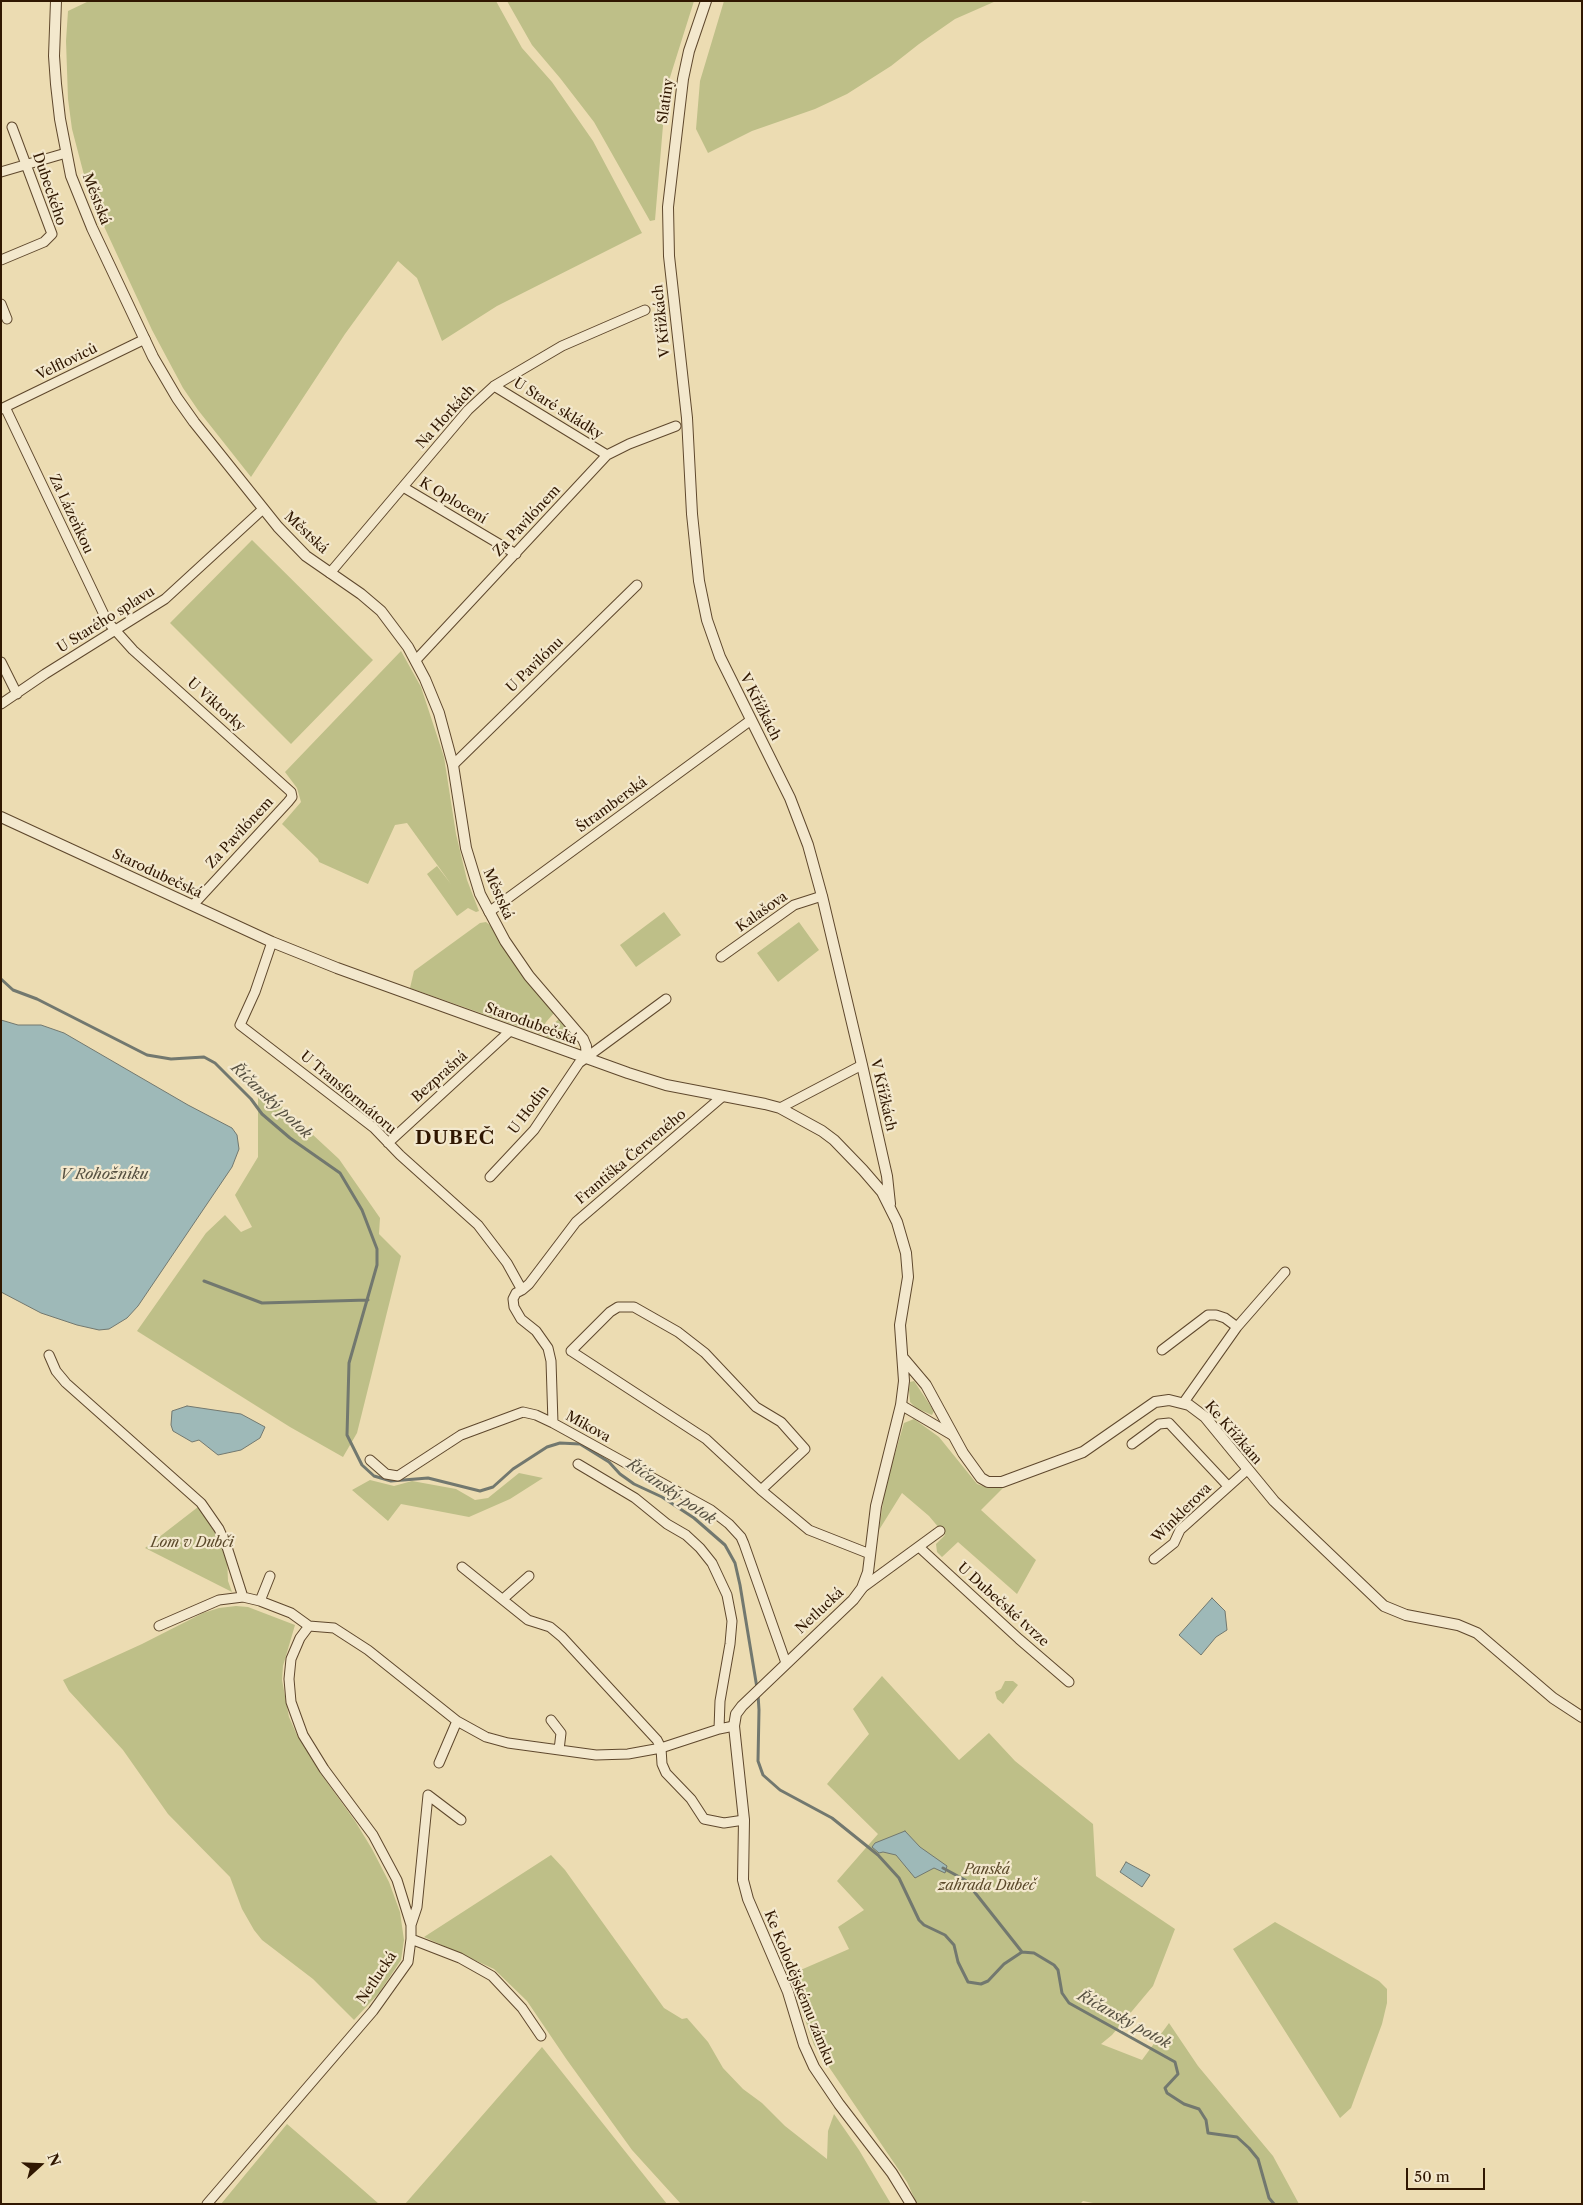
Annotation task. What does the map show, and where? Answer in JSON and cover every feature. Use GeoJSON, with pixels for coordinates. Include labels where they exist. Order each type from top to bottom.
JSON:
{"type":"FeatureCollection","features":[{"type":"Feature","properties":{"kind":"street","name":"Městská"},"geometry":{"type":"LineString","coordinates":[[56,1],[54,56],[60,119],[66,153],[72,176],[88,219],[144,339],[177,398],[263,509],[294,544],[330,573],[361,594],[381,612],[399,633],[416,660],[439,713],[453,765],[466,848],[488,912],[530,976],[583,1039],[587,1058]]}},
{"type":"Feature","properties":{"kind":"street","name":"Slatiny"},"geometry":{"type":"LineString","coordinates":[[668,207],[683,80],[689,51],[706,1]]}},
{"type":"Feature","properties":{"kind":"street","name":"Dubeckého"},"geometry":{"type":"LineString","coordinates":[[1,260],[44,242],[52,234],[12,127]]}},
{"type":"Feature","properties":{"kind":"street"},"geometry":{"type":"LineString","coordinates":[[1,172],[66,153]]}},
{"type":"Feature","properties":{"kind":"street","name":"V Křížkách"},"geometry":{"type":"LineString","coordinates":[[668,207],[669,256],[687,418],[692,514],[699,581],[707,620],[720,657],[800,821],[822,896],[862,1065],[885,1169],[891,1208]]}},
{"type":"Feature","properties":{"kind":"street"},"geometry":{"type":"LineString","coordinates":[[1,304],[7,319]]}},
{"type":"Feature","properties":{"kind":"street","name":"Na Horkách"},"geometry":{"type":"LineString","coordinates":[[330,573],[468,410],[494,386],[562,346],[645,310]]}},
{"type":"Feature","properties":{"kind":"street","name":"Velfloviců"},"geometry":{"type":"LineString","coordinates":[[3,408],[144,339]]}},
{"type":"Feature","properties":{"kind":"street","name":"U Staré skládky"},"geometry":{"type":"LineString","coordinates":[[494,386],[607,455]]}},
{"type":"Feature","properties":{"kind":"street","name":"Za Lázeňkou"},"geometry":{"type":"LineString","coordinates":[[3,408],[107,622],[114,631]]}},
{"type":"Feature","properties":{"kind":"street","name":"Za Pavilónem"},"geometry":{"type":"LineString","coordinates":[[416,660],[607,455],[629,444],[676,426]]}},
{"type":"Feature","properties":{"kind":"street","name":"K Oplocení"},"geometry":{"type":"LineString","coordinates":[[403,487],[516,554]]}},
{"type":"Feature","properties":{"kind":"street","name":"U Starého splavu"},"geometry":{"type":"LineString","coordinates":[[1,704],[165,599],[263,509]]}},
{"type":"Feature","properties":{"kind":"street","name":"U Pavilónu"},"geometry":{"type":"LineString","coordinates":[[453,765],[637,585]]}},
{"type":"Feature","properties":{"kind":"street","name":"U Viktorky"},"geometry":{"type":"LineString","coordinates":[[114,631],[288,789],[292,794],[288,802]]}},
{"type":"Feature","properties":{"kind":"street"},"geometry":{"type":"LineString","coordinates":[[1,662],[17,694]]}},
{"type":"Feature","properties":{"kind":"street","name":"Štramberská"},"geometry":{"type":"LineString","coordinates":[[488,912],[751,720]]}},
{"type":"Feature","properties":{"kind":"street","name":"Za Pavilónem"},"geometry":{"type":"LineString","coordinates":[[193,905],[288,802]]}},
{"type":"Feature","properties":{"kind":"street","name":"Starodubečská"},"geometry":{"type":"LineString","coordinates":[[1,817],[272,942],[510,1031],[666,1085],[780,1108],[822,1131],[834,1140],[863,1170],[891,1208],[903,1239],[908,1262],[908,1277],[900,1325],[904,1359]]}},
{"type":"Feature","properties":{"kind":"street","name":"Kalašova"},"geometry":{"type":"LineString","coordinates":[[721,957],[794,905],[822,896]]}},
{"type":"Feature","properties":{"kind":"street","name":"U Transformátoru"},"geometry":{"type":"LineString","coordinates":[[272,942],[258,984],[240,1025],[362,1119],[478,1225],[506,1263],[522,1290]]}},
{"type":"Feature","properties":{"kind":"street"},"geometry":{"type":"LineString","coordinates":[[587,1058],[666,1000]]}},
{"type":"Feature","properties":{"kind":"street","name":"Bezprašná"},"geometry":{"type":"LineString","coordinates":[[388,1143],[510,1031]]}},
{"type":"Feature","properties":{"kind":"street","name":"U Hodin"},"geometry":{"type":"LineString","coordinates":[[490,1177],[534,1130],[579,1063],[587,1058]]}},
{"type":"Feature","properties":{"kind":"street"},"geometry":{"type":"LineString","coordinates":[[780,1108],[862,1065]]}},
{"type":"Feature","properties":{"kind":"street","name":"Františka Červeného"},"geometry":{"type":"LineString","coordinates":[[522,1290],[576,1222],[723,1096]]}},
{"type":"Feature","properties":{"kind":"street"},"geometry":{"type":"LineString","coordinates":[[1184,1402],[1236,1327],[1285,1272]]}},
{"type":"Feature","properties":{"kind":"street","name":"Mikova"},"geometry":{"type":"LineString","coordinates":[[522,1290],[512,1299],[521,1319],[536,1331],[548,1348],[551,1361],[553,1423],[711,1510],[728,1524],[744,1544],[786,1663]]}},
{"type":"Feature","properties":{"kind":"street"},"geometry":{"type":"LineString","coordinates":[[761,1490],[805,1449],[781,1422],[756,1407],[717,1365],[684,1336],[634,1307],[618,1307],[610,1312],[571,1351],[706,1438],[761,1490],[809,1530],[870,1554]]}},
{"type":"Feature","properties":{"kind":"street"},"geometry":{"type":"LineString","coordinates":[[1162,1350],[1208,1315],[1225,1318],[1236,1327]]}},
{"type":"Feature","properties":{"kind":"street"},"geometry":{"type":"LineString","coordinates":[[49,1356],[56,1371],[66,1383],[201,1503],[223,1538],[243,1597]]}},
{"type":"Feature","properties":{"kind":"street"},"geometry":{"type":"LineString","coordinates":[[904,1359],[926,1385],[952,1435]]}},
{"type":"Feature","properties":{"kind":"street","name":"Netlucká"},"geometry":{"type":"LineString","coordinates":[[734,1726],[736,1714],[742,1706],[840,1613],[862,1588],[868,1572],[876,1506],[902,1405],[904,1359]]}},
{"type":"Feature","properties":{"kind":"street","name":"Ke Křížkám"},"geometry":{"type":"LineString","coordinates":[[952,1435],[981,1478],[988,1482],[1002,1482],[1083,1452],[1155,1402],[1170,1400],[1184,1402],[1205,1418],[1247,1470],[1302,1528],[1384,1606],[1406,1615],[1458,1625],[1477,1633],[1553,1698],[1582,1718]]}},
{"type":"Feature","properties":{"kind":"street"},"geometry":{"type":"LineString","coordinates":[[902,1405],[952,1435]]}},
{"type":"Feature","properties":{"kind":"street"},"geometry":{"type":"LineString","coordinates":[[370,1460],[386,1474],[398,1476],[460,1435],[523,1412],[536,1415],[553,1423]]}},
{"type":"Feature","properties":{"kind":"street","name":"Winklerova"},"geometry":{"type":"LineString","coordinates":[[1132,1444],[1160,1424],[1169,1423],[1228,1486]]}},
{"type":"Feature","properties":{"kind":"street"},"geometry":{"type":"LineString","coordinates":[[578,1464],[635,1498],[667,1524],[686,1535],[712,1563],[727,1595],[732,1621],[720,1701],[719,1729]]}},
{"type":"Feature","properties":{"kind":"street","name":"Winklerova"},"geometry":{"type":"LineString","coordinates":[[1154,1559],[1174,1542],[1180,1530],[1247,1470]]}},
{"type":"Feature","properties":{"kind":"street"},"geometry":{"type":"LineString","coordinates":[[862,1588],[940,1531]]}},
{"type":"Feature","properties":{"kind":"street","name":"U Dubečské tvrze"},"geometry":{"type":"LineString","coordinates":[[919,1547],[1069,1682]]}},
{"type":"Feature","properties":{"kind":"street"},"geometry":{"type":"LineString","coordinates":[[462,1567],[528,1620],[556,1631],[657,1740],[661,1748],[662,1764],[666,1773],[691,1799],[704,1819],[724,1823],[744,1820]]}},
{"type":"Feature","properties":{"kind":"street"},"geometry":{"type":"LineString","coordinates":[[260,1601],[270,1576]]}},
{"type":"Feature","properties":{"kind":"street"},"geometry":{"type":"LineString","coordinates":[[503,1599],[529,1576]]}},
{"type":"Feature","properties":{"kind":"street"},"geometry":{"type":"LineString","coordinates":[[159,1626],[219,1600],[243,1597],[260,1601],[291,1613],[309,1626],[334,1628],[368,1650],[457,1720],[486,1737],[508,1743],[596,1755],[616,1755],[661,1748],[734,1726]]}},
{"type":"Feature","properties":{"kind":"street","name":"Netlucká"},"geometry":{"type":"LineString","coordinates":[[207,2204],[373,2011],[408,1962],[411,1925],[397,1880],[373,1835],[324,1769],[303,1735],[291,1702],[289,1679],[292,1659],[300,1638],[309,1626]]}},
{"type":"Feature","properties":{"kind":"street"},"geometry":{"type":"LineString","coordinates":[[439,1763],[457,1720]]}},
{"type":"Feature","properties":{"kind":"street"},"geometry":{"type":"LineString","coordinates":[[551,1720],[560,1733],[559,1750]]}},
{"type":"Feature","properties":{"kind":"street","name":"Ke Kolodějskému zámku"},"geometry":{"type":"LineString","coordinates":[[734,1726],[744,1820],[744,1890],[788,1992],[809,2056],[830,2091],[876,2150],[910,2204]]}},
{"type":"Feature","properties":{"kind":"street"},"geometry":{"type":"LineString","coordinates":[[411,1925],[417,1907],[428,1796],[461,1820]]}},
{"type":"Feature","properties":{"kind":"street"},"geometry":{"type":"LineString","coordinates":[[411,1940],[460,1958],[492,1976],[522,2008],[540,2036]]}},
{"type":"Feature","properties":{"kind":"green space"},"geometry":{"type":"Polygon","coordinates":[[[89,1],[496,1],[522,48],[552,82],[593,141],[642,233],[497,306],[442,341],[417,278],[398,261],[345,334],[251,477],[183,388],[152,330],[89,194],[72,129],[68,99],[66,41],[68,11],[89,1]]]}},
{"type":"Feature","properties":{"kind":"green space"},"geometry":{"type":"Polygon","coordinates":[[[507,1],[694,1],[666,90],[655,220],[650,221],[594,122],[532,45],[507,1]]]}},
{"type":"Feature","properties":{"kind":"green space"},"geometry":{"type":"Polygon","coordinates":[[[724,1],[996,1],[955,19],[891,66],[847,94],[815,109],[752,131],[708,153],[696,129],[700,81],[724,1]]]}},
{"type":"Feature","properties":{"kind":"green space"},"geometry":{"type":"Polygon","coordinates":[[[252,540],[373,660],[291,744],[170,623],[252,540]]]}},
{"type":"Feature","properties":{"kind":"green space"},"geometry":{"type":"Polygon","coordinates":[[[401,651],[421,687],[444,757],[456,834],[467,880],[479,911],[476,912],[468,908],[457,916],[427,874],[437,866],[451,884],[407,823],[395,825],[368,884],[319,862],[282,824],[301,802],[297,788],[285,772],[401,651]]]}},
{"type":"Feature","properties":{"kind":"green space"},"geometry":{"type":"Polygon","coordinates":[[[664,912],[681,935],[636,967],[620,945],[664,912]]]}},
{"type":"Feature","properties":{"kind":"green space"},"geometry":{"type":"Polygon","coordinates":[[[486,922],[491,926],[526,979],[554,1013],[546,1022],[540,1034],[410,988],[414,971],[480,923],[486,922]]]}},
{"type":"Feature","properties":{"kind":"green space"},"geometry":{"type":"Polygon","coordinates":[[[799,922],[819,950],[778,982],[757,953],[799,922]]]}},
{"type":"Feature","properties":{"kind":"green space"},"geometry":{"type":"Polygon","coordinates":[[[559,1019],[569,1032],[568,1037],[560,1042],[546,1037],[552,1025],[559,1019]]]}},
{"type":"Feature","properties":{"kind":"green space"},"geometry":{"type":"Polygon","coordinates":[[[258,1084],[339,1159],[380,1218],[379,1234],[401,1256],[357,1433],[343,1457],[290,1427],[137,1331],[206,1233],[225,1215],[241,1232],[252,1227],[235,1195],[258,1157],[258,1084]]]}},
{"type":"Feature","properties":{"kind":"green space"},"geometry":{"type":"Polygon","coordinates":[[[914,1381],[934,1411],[932,1415],[916,1408],[910,1402],[910,1382],[914,1381]]]}},
{"type":"Feature","properties":{"kind":"green space"},"geometry":{"type":"Polygon","coordinates":[[[914,1419],[939,1437],[977,1484],[988,1488],[1004,1487],[981,1510],[1036,1560],[1017,1594],[958,1542],[942,1557],[937,1552],[936,1544],[945,1535],[929,1516],[902,1493],[879,1530],[885,1488],[904,1423],[914,1419]]]}},
{"type":"Feature","properties":{"kind":"green space"},"geometry":{"type":"Polygon","coordinates":[[[519,1473],[543,1478],[510,1499],[469,1517],[401,1504],[388,1521],[352,1490],[370,1480],[394,1486],[412,1481],[456,1489],[475,1500],[488,1498],[519,1473]]]}},
{"type":"Feature","properties":{"kind":"green space","name":"Lom v Dubči"},"geometry":{"type":"Polygon","coordinates":[[[198,1507],[224,1546],[227,1557],[228,1581],[232,1592],[145,1548],[198,1507]]]}},
{"type":"Feature","properties":{"kind":"green space"},"geometry":{"type":"Polygon","coordinates":[[[248,1607],[295,1625],[283,1666],[282,1680],[289,1717],[297,1735],[321,1774],[355,1821],[372,1849],[389,1882],[400,1912],[404,1940],[401,1960],[379,1993],[354,2020],[313,1979],[262,1940],[242,1909],[230,1877],[168,1814],[123,1750],[69,1691],[63,1680],[142,1644],[203,1613],[219,1608],[248,1607]]]}},
{"type":"Feature","properties":{"kind":"green space","name":"Panská zahrada Dubeč"},"geometry":{"type":"Polygon","coordinates":[[[882,1676],[959,1760],[989,1733],[1015,1761],[1093,1824],[1096,1876],[1175,1929],[1153,1986],[1112,2035],[1101,2044],[1142,2060],[1169,2023],[1198,2066],[1273,2156],[1299,2204],[1098,2204],[1083,2201],[1080,2204],[917,2204],[907,2182],[814,2045],[789,1975],[849,1949],[838,1927],[864,1910],[837,1881],[878,1834],[827,1784],[869,1734],[853,1709],[882,1676]]]}},
{"type":"Feature","properties":{"kind":"green space"},"geometry":{"type":"Polygon","coordinates":[[[1005,1681],[1013,1681],[1018,1685],[1003,1704],[997,1699],[995,1692],[1001,1689],[1005,1681]]]}},
{"type":"Feature","properties":{"kind":"green space"},"geometry":{"type":"Polygon","coordinates":[[[551,1855],[565,1870],[664,2008],[682,2019],[687,2018],[708,2042],[723,2068],[743,2089],[762,2103],[785,2126],[827,2159],[828,2131],[834,2114],[859,2150],[891,2204],[681,2204],[632,2150],[527,2001],[494,1969],[424,1937],[551,1855]]]}},
{"type":"Feature","properties":{"kind":"green space"},"geometry":{"type":"Polygon","coordinates":[[[1275,1922],[1379,1981],[1387,1989],[1387,2003],[1382,2024],[1351,2108],[1340,2118],[1233,1949],[1275,1922]]]}},
{"type":"Feature","properties":{"kind":"green space"},"geometry":{"type":"Polygon","coordinates":[[[542,2047],[667,2204],[405,2204],[542,2047]]]}},
{"type":"Feature","properties":{"kind":"green space"},"geometry":{"type":"Polygon","coordinates":[[[287,2124],[346,2175],[379,2204],[221,2204],[287,2124]]]}},
{"type":"Feature","properties":{"kind":"water","name":"V Rohožníku"},"geometry":{"type":"Polygon","coordinates":[[[1,1020],[18,1025],[41,1025],[64,1033],[188,1105],[232,1128],[237,1135],[239,1149],[232,1167],[138,1306],[127,1318],[109,1329],[99,1330],[77,1325],[41,1313],[1,1292],[1,1020]]]}},
{"type":"Feature","properties":{"kind":"water"},"geometry":{"type":"Polygon","coordinates":[[[187,1406],[241,1414],[265,1427],[260,1438],[241,1450],[218,1455],[199,1440],[192,1442],[173,1431],[171,1425],[172,1411],[187,1406]]]}},
{"type":"Feature","properties":{"kind":"water"},"geometry":{"type":"Polygon","coordinates":[[[1212,1598],[1225,1611],[1227,1630],[1216,1637],[1201,1655],[1179,1635],[1212,1598]]]}},
{"type":"Feature","properties":{"kind":"water"},"geometry":{"type":"Polygon","coordinates":[[[905,1831],[920,1847],[947,1866],[945,1873],[934,1868],[915,1878],[896,1855],[879,1853],[872,1847],[875,1843],[905,1831]]]}},
{"type":"Feature","properties":{"kind":"water"},"geometry":{"type":"Polygon","coordinates":[[[1126,1862],[1150,1875],[1142,1887],[1120,1872],[1126,1862]]]}},
{"type":"Feature","properties":{"kind":"waterway","name":"Říčanský potok"},"geometry":{"type":"LineString","coordinates":[[1,979],[13,990],[37,999],[147,1055],[171,1059],[204,1057],[215,1063],[251,1099],[262,1114],[290,1138],[340,1173],[362,1210],[377,1249],[377,1265],[349,1363],[347,1435],[362,1465],[374,1476],[391,1481],[428,1478],[480,1491],[493,1487],[513,1469],[547,1447],[560,1443],[580,1444],[609,1462],[620,1474],[634,1484],[662,1497],[694,1518],[725,1545],[735,1563],[740,1585],[757,1688]]}},
{"type":"Feature","properties":{"kind":"waterway"},"geometry":{"type":"LineString","coordinates":[[204,1281],[262,1303],[368,1300]]}},
{"type":"Feature","properties":{"kind":"waterway","name":"Říčanský potok"},"geometry":{"type":"LineString","coordinates":[[758,1694],[758,1761],[763,1775],[780,1790],[832,1818],[878,1855],[899,1878],[919,1920],[924,1925],[945,1935],[954,1945],[958,1962],[968,1982],[981,1984],[988,1981],[1004,1964],[1022,1952],[1034,1953],[1054,1965],[1058,1970],[1062,1993],[1069,2003],[1175,2062],[1178,2074],[1165,2088],[1167,2093],[1184,2104],[1199,2109],[1206,2120],[1208,2133],[1237,2137],[1249,2148],[1258,2159],[1269,2198],[1274,2204]]}},
{"type":"Feature","properties":{"kind":"waterway"},"geometry":{"type":"LineString","coordinates":[[943,1868],[965,1880],[1022,1952]]}},
{"type":"Feature","properties":{"kind":"district","name":"DUBEČ"},"geometry":{"type":"Point","coordinates":[455,1139]}}]}
